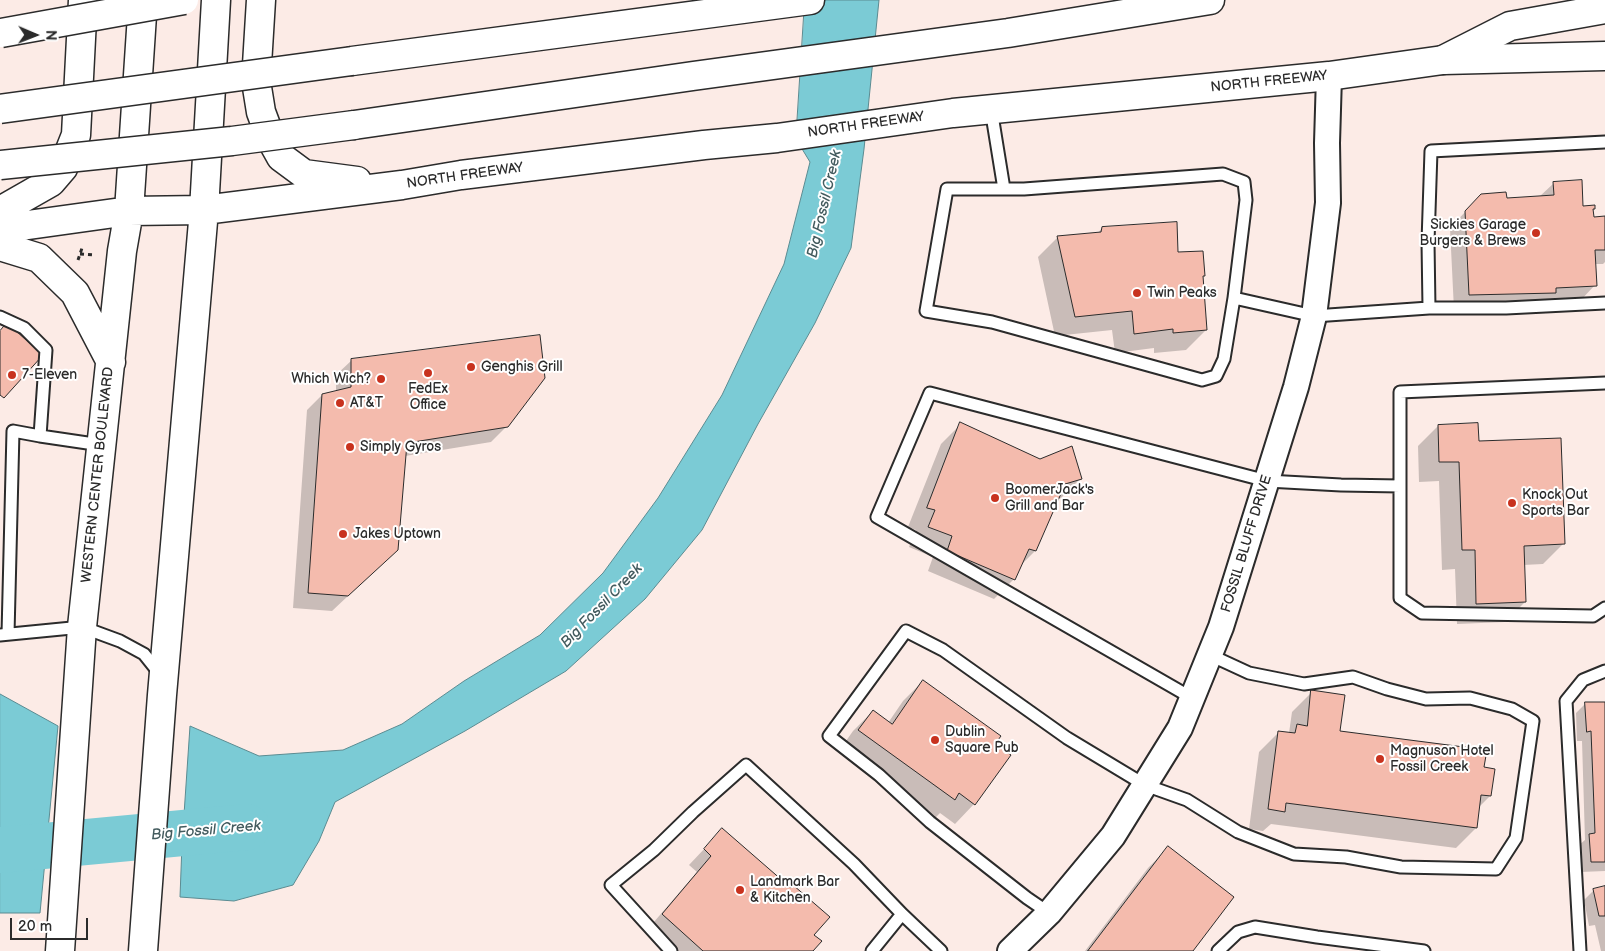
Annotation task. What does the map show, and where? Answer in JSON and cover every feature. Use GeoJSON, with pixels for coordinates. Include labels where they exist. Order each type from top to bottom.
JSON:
{"type":"FeatureCollection","features":[{"type":"Feature","properties":{"kind":"main road"},"geometry":{"type":"LineString","coordinates":[[0,211],[51,182],[64,168],[76,134],[83,0]]}},
{"type":"Feature","properties":{"kind":"main road","name":"WESTERN CENTER BOULEVARD"},"geometry":{"type":"LineString","coordinates":[[60,951],[82,627],[122,251],[130,211],[143,0]]}},
{"type":"Feature","properties":{"kind":"main road"},"geometry":{"type":"LineString","coordinates":[[1,33],[184,0]]}},
{"type":"Feature","properties":{"kind":"main road"},"geometry":{"type":"LineString","coordinates":[[144,951],[163,687],[204,210],[216,0]]}},
{"type":"Feature","properties":{"kind":"main road"},"geometry":{"type":"LineString","coordinates":[[260,0],[256,81],[261,112],[271,139],[281,156],[304,174],[402,185]]}},
{"type":"Feature","properties":{"kind":"main road"},"geometry":{"type":"LineString","coordinates":[[0,109],[810,0]]}},
{"type":"Feature","properties":{"kind":"main road"},"geometry":{"type":"LineString","coordinates":[[0,164],[232,140],[354,125],[693,76],[1008,34],[1210,0]]}},
{"type":"Feature","properties":{"kind":"main road"},"geometry":{"type":"LineString","coordinates":[[1443,60],[1510,26],[1605,9]]}},
{"type":"Feature","properties":{"kind":"main road","name":"NORTH FREEWAY"},"geometry":{"type":"LineString","coordinates":[[0,228],[130,211],[204,210],[402,185],[461,175],[704,145],[778,138],[953,113],[1329,76],[1443,60],[1605,56]]}},
{"type":"Feature","properties":{"kind":"main road"},"geometry":{"type":"LineString","coordinates":[[0,246],[39,258],[75,293],[110,362]]}},
{"type":"Feature","properties":{"kind":"street","name":"FOSSIL BLUFF DRIVE"},"geometry":{"type":"LineString","coordinates":[[1010,951],[1049,913],[1113,836],[1180,728],[1222,627],[1296,387],[1314,316],[1328,203],[1329,76]]}},
{"type":"Feature","properties":{"kind":"lane"},"geometry":{"type":"LineString","coordinates":[[991,109],[1004,189]]}},
{"type":"Feature","properties":{"kind":"lane"},"geometry":{"type":"LineString","coordinates":[[1428,308],[1431,151],[1605,142]]}},
{"type":"Feature","properties":{"kind":"lane"},"geometry":{"type":"LineString","coordinates":[[1223,174],[1244,182],[1246,200],[1234,298],[1224,358],[1216,376],[1202,380],[992,322],[926,311],[947,189],[1004,189],[1223,174]]}},
{"type":"Feature","properties":{"kind":"lane"},"geometry":{"type":"LineString","coordinates":[[1234,298],[1314,316],[1428,308],[1506,308],[1605,303]]}},
{"type":"Feature","properties":{"kind":"lane"},"geometry":{"type":"LineString","coordinates":[[0,317],[24,328],[46,350],[40,436]]}},
{"type":"Feature","properties":{"kind":"lane"},"geometry":{"type":"LineString","coordinates":[[1605,383],[1400,392],[1400,598],[1422,613],[1593,616],[1605,608]]}},
{"type":"Feature","properties":{"kind":"lane"},"geometry":{"type":"LineString","coordinates":[[1192,698],[877,518],[930,393],[1267,481],[1341,486],[1400,486]]}},
{"type":"Feature","properties":{"kind":"lane"},"geometry":{"type":"LineString","coordinates":[[101,446],[13,431],[4,635],[82,627],[120,641],[144,654],[163,687]]}},
{"type":"Feature","properties":{"kind":"lane"},"geometry":{"type":"LineString","coordinates":[[1049,913],[930,822],[879,775],[830,736],[906,631],[943,650],[1067,738],[1145,785],[1187,800],[1238,832],[1294,854],[1346,857],[1401,867],[1496,869],[1516,838],[1533,721],[1512,709],[1470,698],[1426,699],[1387,689],[1353,677],[1304,684],[1258,675],[1249,673],[1210,655]]}},
{"type":"Feature","properties":{"kind":"lane"},"geometry":{"type":"LineString","coordinates":[[1580,951],[1566,701],[1583,680],[1605,671]]}},
{"type":"Feature","properties":{"kind":"lane"},"geometry":{"type":"LineString","coordinates":[[671,951],[611,885],[654,850],[746,765],[854,864],[940,951]]}},
{"type":"Feature","properties":{"kind":"lane"},"geometry":{"type":"LineString","coordinates":[[872,951],[902,914]]}},
{"type":"Feature","properties":{"kind":"lane"},"geometry":{"type":"LineString","coordinates":[[1218,951],[1238,932],[1255,927],[1424,951]]}},
{"type":"Feature","properties":{"kind":"path"},"geometry":{"type":"LineString","coordinates":[[76,268],[84,242]]}},
{"type":"Feature","properties":{"kind":"path"},"geometry":{"type":"LineString","coordinates":[[80,254],[96,256]]}},
{"type":"Feature","properties":{"kind":"water"},"geometry":{"type":"Polygon","coordinates":[[[805,0],[879,0],[864,149],[851,248],[815,323],[758,424],[702,530],[645,599],[566,671],[465,731],[335,802],[319,841],[293,885],[234,901],[180,897],[190,726],[259,756],[343,750],[402,724],[464,681],[540,635],[603,573],[658,498],[722,395],[784,264],[810,162],[796,139],[805,0]]]}},
{"type":"Feature","properties":{"kind":"water"},"geometry":{"type":"Polygon","coordinates":[[[0,694],[58,726],[40,913],[0,913],[0,694]]]}},
{"type":"Feature","properties":{"kind":"building","name":"Sickies Garage Burgers & Brews"},"geometry":{"type":"Polygon","coordinates":[[[1582,180],[1583,206],[1595,205],[1595,209],[1593,209],[1594,217],[1605,216],[1605,250],[1595,250],[1597,286],[1556,288],[1556,293],[1469,295],[1465,211],[1481,194],[1506,192],[1507,198],[1554,195],[1553,182],[1582,180]]]}},
{"type":"Feature","properties":{"kind":"building","name":"Twin Peaks"},"geometry":{"type":"Polygon","coordinates":[[[1177,222],[1178,252],[1203,251],[1207,330],[1173,333],[1173,329],[1134,334],[1132,311],[1075,317],[1057,236],[1101,232],[1102,227],[1177,222]]]}},
{"type":"Feature","properties":{"kind":"building","name":"7-Eleven"},"geometry":{"type":"Polygon","coordinates":[[[7,323],[43,355],[4,398],[0,395],[0,331],[7,323]]]}},
{"type":"Feature","properties":{"kind":"building"},"geometry":{"type":"Polygon","coordinates":[[[540,335],[545,378],[508,427],[407,443],[398,550],[348,596],[308,593],[322,394],[351,387],[351,359],[540,335]]]}},
{"type":"Feature","properties":{"kind":"building","name":"BoomerJack's Grill and Bar"},"geometry":{"type":"Polygon","coordinates":[[[960,422],[1040,459],[1072,446],[1082,479],[1055,487],[1063,489],[1036,551],[1029,549],[1015,580],[947,551],[952,536],[928,527],[935,510],[927,508],[960,422]]]}},
{"type":"Feature","properties":{"kind":"building","name":"Knock Out Sports Bar"},"geometry":{"type":"Polygon","coordinates":[[[1478,423],[1479,441],[1561,438],[1565,544],[1524,546],[1526,602],[1476,604],[1475,550],[1462,550],[1459,462],[1439,462],[1438,425],[1478,423]]]}},
{"type":"Feature","properties":{"kind":"building","name":"Dublin Square Pub"},"geometry":{"type":"Polygon","coordinates":[[[923,680],[1001,736],[995,744],[1011,755],[975,805],[959,793],[955,800],[858,730],[873,710],[892,724],[923,680]]]}},
{"type":"Feature","properties":{"kind":"building","name":"Magnuson Hotel Fossil Creek"},"geometry":{"type":"Polygon","coordinates":[[[1311,690],[1345,695],[1340,731],[1487,750],[1484,767],[1495,769],[1491,796],[1481,795],[1477,828],[1286,803],[1285,812],[1268,809],[1278,731],[1295,733],[1297,724],[1307,726],[1311,690]]]}},
{"type":"Feature","properties":{"kind":"building"},"geometry":{"type":"Polygon","coordinates":[[[1585,702],[1605,702],[1605,862],[1591,862],[1589,834],[1595,833],[1591,731],[1587,732],[1585,702]]]}},
{"type":"Feature","properties":{"kind":"building","name":"Landmark Bar & Kitchen"},"geometry":{"type":"Polygon","coordinates":[[[722,828],[791,888],[793,885],[830,917],[814,935],[822,941],[813,951],[703,951],[662,914],[711,856],[704,849],[722,828]]]}},
{"type":"Feature","properties":{"kind":"building"},"geometry":{"type":"Polygon","coordinates":[[[1168,846],[1234,897],[1193,951],[1088,951],[1168,846]]]}},
{"type":"Feature","properties":{"kind":"building"},"geometry":{"type":"Polygon","coordinates":[[[1605,886],[1605,916],[1599,916],[1593,889],[1605,886]]]}},
{"type":"Feature","properties":{"kind":"waterway","name":"Big Fossil Creek"},"geometry":{"type":"LineString","coordinates":[[0,850],[247,827]]}},
{"type":"Feature","properties":{"kind":"place","name":"Sickies Garage Burgers & Brews"},"geometry":{"type":"Point","coordinates":[1536,233]}},
{"type":"Feature","properties":{"kind":"place","name":"Twin Peaks"},"geometry":{"type":"Point","coordinates":[1137,293]}},
{"type":"Feature","properties":{"kind":"place","name":"Genghis Grill"},"geometry":{"type":"Point","coordinates":[471,367]}},
{"type":"Feature","properties":{"kind":"place","name":"FedEx Office"},"geometry":{"type":"Point","coordinates":[428,373]}},
{"type":"Feature","properties":{"kind":"place","name":"7-Eleven"},"geometry":{"type":"Point","coordinates":[12,375]}},
{"type":"Feature","properties":{"kind":"place","name":"Which Wich?"},"geometry":{"type":"Point","coordinates":[381,379]}},
{"type":"Feature","properties":{"kind":"place","name":"AT&T"},"geometry":{"type":"Point","coordinates":[340,403]}},
{"type":"Feature","properties":{"kind":"place","name":"Simply Gyros"},"geometry":{"type":"Point","coordinates":[350,447]}},
{"type":"Feature","properties":{"kind":"place","name":"BoomerJack's Grill and Bar"},"geometry":{"type":"Point","coordinates":[995,498]}},
{"type":"Feature","properties":{"kind":"place","name":"Knock Out Sports Bar"},"geometry":{"type":"Point","coordinates":[1512,503]}},
{"type":"Feature","properties":{"kind":"place","name":"Jakes Uptown"},"geometry":{"type":"Point","coordinates":[343,534]}},
{"type":"Feature","properties":{"kind":"place","name":"Dublin Square Pub"},"geometry":{"type":"Point","coordinates":[935,740]}},
{"type":"Feature","properties":{"kind":"place","name":"Magnuson Hotel Fossil Creek"},"geometry":{"type":"Point","coordinates":[1380,759]}},
{"type":"Feature","properties":{"kind":"place","name":"Landmark Bar & Kitchen"},"geometry":{"type":"Point","coordinates":[740,890]}}]}
